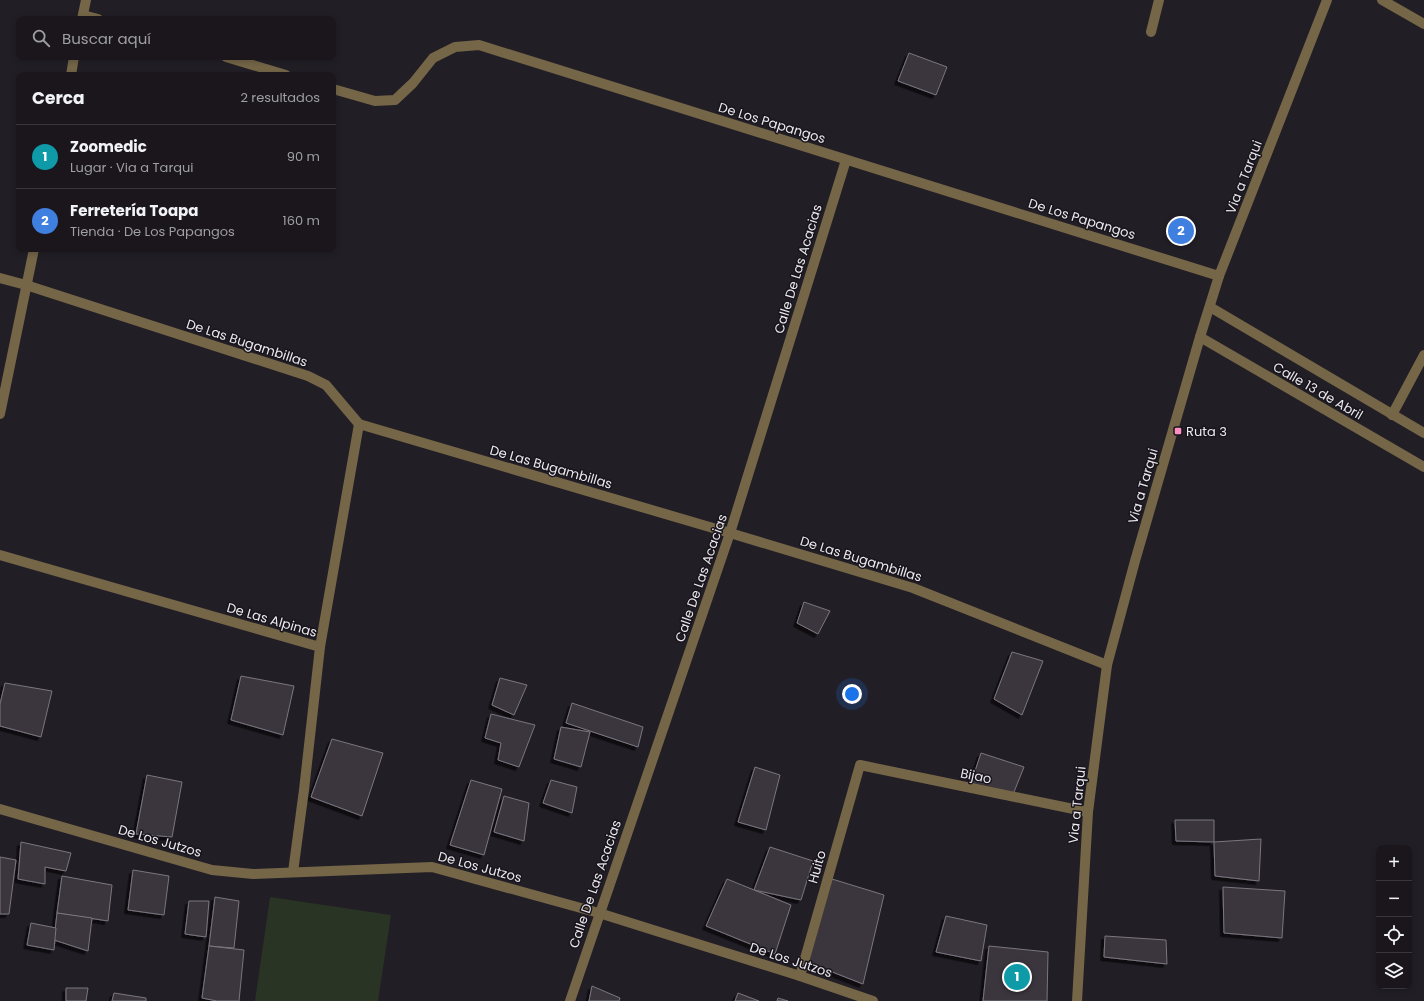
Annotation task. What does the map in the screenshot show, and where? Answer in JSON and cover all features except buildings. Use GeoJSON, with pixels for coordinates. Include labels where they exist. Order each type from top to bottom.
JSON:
{"type":"FeatureCollection","features":[{"type":"Feature","properties":{"kind":"street"},"geometry":{"type":"LineString","coordinates":[[83,16],[86,0]]}},
{"type":"Feature","properties":{"kind":"street"},"geometry":{"type":"LineString","coordinates":[[1151,32],[1159,0]]}},
{"type":"Feature","properties":{"kind":"street","name":"Via a Tarqui"},"geometry":{"type":"LineString","coordinates":[[1077,1001],[1088,812],[1107,665],[1135,561],[1219,276],[1327,0]]}},
{"type":"Feature","properties":{"kind":"street"},"geometry":{"type":"LineString","coordinates":[[1382,0],[1424,24]]}},
{"type":"Feature","properties":{"kind":"street","name":"De Los Papangos"},"geometry":{"type":"LineString","coordinates":[[336,90],[375,101],[394,100],[414,83],[433,58],[455,47],[479,45],[1219,276]]}},
{"type":"Feature","properties":{"kind":"street"},"geometry":{"type":"LineString","coordinates":[[71,72],[73,60]]}},
{"type":"Feature","properties":{"kind":"street"},"geometry":{"type":"LineString","coordinates":[[236,60],[276,72]]}},
{"type":"Feature","properties":{"kind":"street","name":"Calle De Las Acacias"},"geometry":{"type":"LineString","coordinates":[[570,1001],[730,533],[846,160]]}},
{"type":"Feature","properties":{"kind":"street"},"geometry":{"type":"LineString","coordinates":[[0,414],[33,252]]}},
{"type":"Feature","properties":{"kind":"street","name":"De Las Bugambillas"},"geometry":{"type":"LineString","coordinates":[[0,278],[26,285],[308,376],[326,385],[359,424],[913,588],[1107,665]]}},
{"type":"Feature","properties":{"kind":"street","name":"Calle 13 de Abril"},"geometry":{"type":"LineString","coordinates":[[1210,306],[1424,433]]}},
{"type":"Feature","properties":{"kind":"street","name":"Calle 13 de Abril"},"geometry":{"type":"LineString","coordinates":[[1200,337],[1424,467]]}},
{"type":"Feature","properties":{"kind":"street"},"geometry":{"type":"LineString","coordinates":[[1392,415],[1424,355]]}},
{"type":"Feature","properties":{"kind":"street"},"geometry":{"type":"LineString","coordinates":[[320,647],[359,424]]}},
{"type":"Feature","properties":{"kind":"street","name":"De Las Alpinas"},"geometry":{"type":"LineString","coordinates":[[0,555],[320,647],[293,872]]}},
{"type":"Feature","properties":{"kind":"street","name":"Bijao"},"geometry":{"type":"LineString","coordinates":[[860,765],[1088,812]]}},
{"type":"Feature","properties":{"kind":"street","name":"Huito"},"geometry":{"type":"LineString","coordinates":[[800,976],[860,765]]}},
{"type":"Feature","properties":{"kind":"street","name":"De Los Jutzos"},"geometry":{"type":"LineString","coordinates":[[0,809],[212,870],[253,874],[432,867],[599,914],[800,976],[873,1001]]}},
{"type":"Feature","properties":{"kind":"green space"},"geometry":{"type":"Polygon","coordinates":[[[270,897],[391,915],[378,1001],[255,1001],[270,897]]]}},
{"type":"Feature","properties":{"kind":"place","name":"Ferretería Toapa"},"geometry":{"type":"Point","coordinates":[1181,231]}},
{"type":"Feature","properties":{"kind":"place","name":"Ruta 3"},"geometry":{"type":"Point","coordinates":[1178,431]}},
{"type":"Feature","properties":{"kind":"place","name":"Zoomedic"},"geometry":{"type":"Point","coordinates":[1017,977]}}]}
